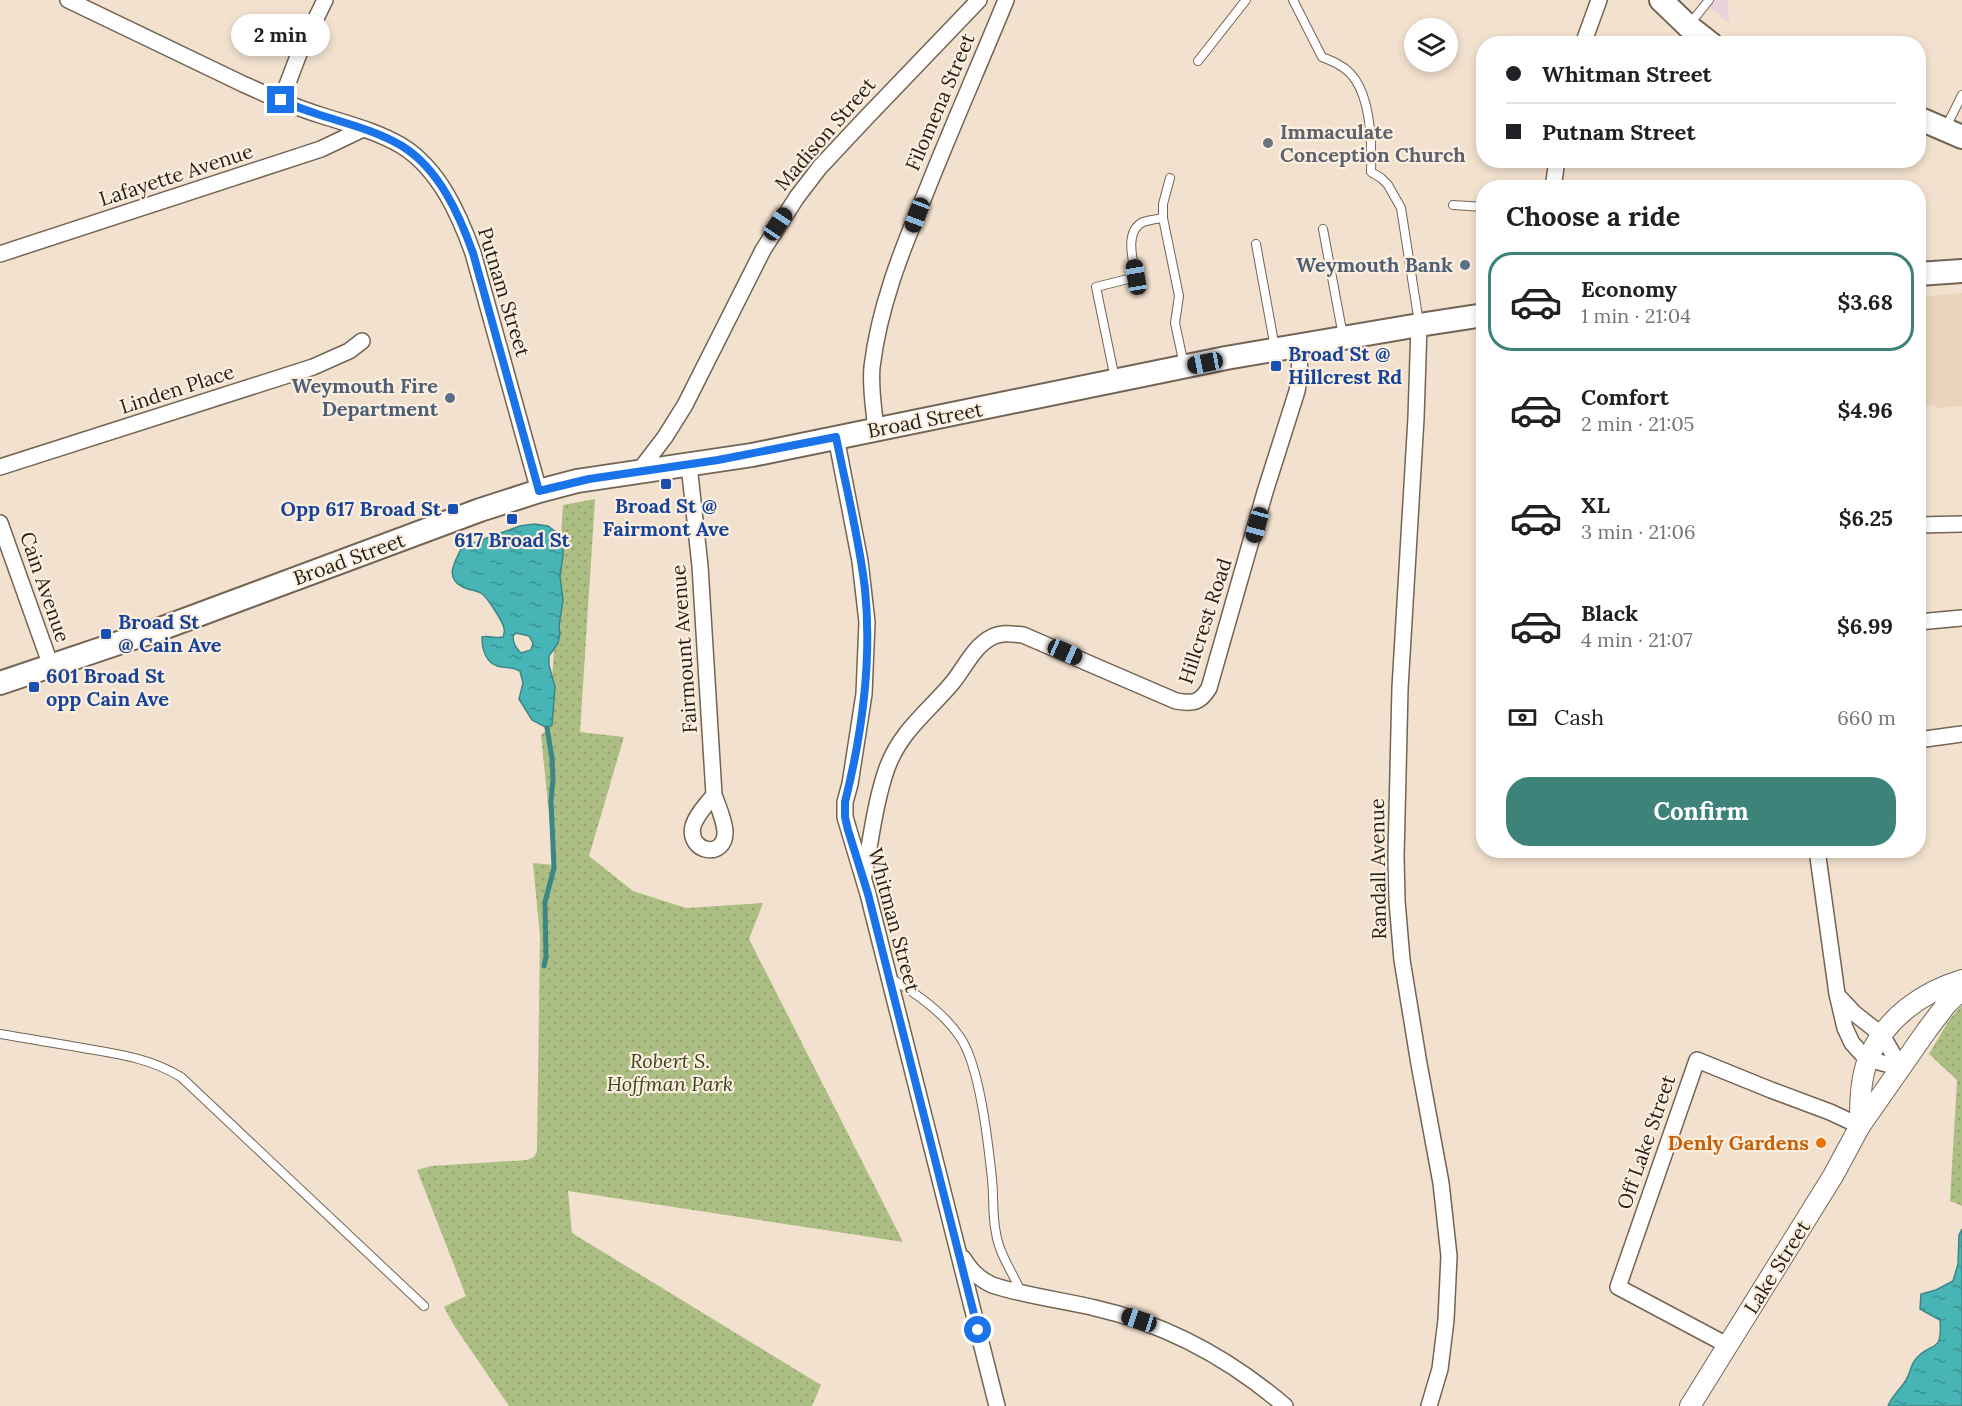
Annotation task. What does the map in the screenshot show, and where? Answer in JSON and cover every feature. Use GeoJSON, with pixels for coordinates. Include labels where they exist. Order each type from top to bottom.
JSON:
{"type":"FeatureCollection","features":[{"type":"Feature","properties":{"kind":"main road"},"geometry":{"type":"LineString","coordinates":[[1661,0],[1701,36]]}},
{"type":"Feature","properties":{"kind":"main road"},"geometry":{"type":"LineString","coordinates":[[1926,121],[1953,133]]}},
{"type":"Feature","properties":{"kind":"main road"},"geometry":{"type":"LineString","coordinates":[[1926,273],[1962,271]]}},
{"type":"Feature","properties":{"kind":"main road","name":"Broad Street"},"geometry":{"type":"LineString","coordinates":[[0,683],[163,628],[471,513],[577,481],[689,465],[876,430],[1275,349],[1476,316]]}},
{"type":"Feature","properties":{"kind":"street","name":"Putnam Street"},"geometry":{"type":"LineString","coordinates":[[68,0],[243,84],[317,114],[385,137],[404,147],[421,161],[440,184],[465,231],[485,294],[539,491]]}},
{"type":"Feature","properties":{"kind":"street"},"geometry":{"type":"LineString","coordinates":[[281,100],[300,51],[325,0]]}},
{"type":"Feature","properties":{"kind":"street","name":"Madison Street"},"geometry":{"type":"LineString","coordinates":[[639,471],[686,405],[763,250],[796,197],[820,167],[980,0]]}},
{"type":"Feature","properties":{"kind":"street","name":"Filomena Street"},"geometry":{"type":"LineString","coordinates":[[876,430],[872,369],[876,340],[891,282],[1005,0]]}},
{"type":"Feature","properties":{"kind":"street"},"geometry":{"type":"LineString","coordinates":[[1586,36],[1599,0]]}},
{"type":"Feature","properties":{"kind":"street","name":"Lafayette Avenue"},"geometry":{"type":"LineString","coordinates":[[0,254],[321,149],[363,129]]}},
{"type":"Feature","properties":{"kind":"street","name":"Randall Avenue"},"geometry":{"type":"LineString","coordinates":[[1419,324],[1414,462],[1400,688],[1396,857],[1402,960],[1441,1183],[1449,1256],[1447,1309],[1440,1369],[1429,1406]]}},
{"type":"Feature","properties":{"kind":"street","name":"Linden Place"},"geometry":{"type":"LineString","coordinates":[[0,467],[313,366],[349,351],[362,341]]}},
{"type":"Feature","properties":{"kind":"street","name":"Hillcrest Road"},"geometry":{"type":"LineString","coordinates":[[863,878],[882,788],[895,752],[917,719],[949,687],[975,651],[991,637],[1011,633],[1023,635],[1176,700],[1190,703],[1203,698],[1209,688],[1292,411],[1300,372],[1298,345]]}},
{"type":"Feature","properties":{"kind":"street","name":"Whitman Street"},"geometry":{"type":"LineString","coordinates":[[836,437],[860,561],[866,611],[864,694],[852,774],[845,802],[845,817],[889,977],[997,1406]]}},
{"type":"Feature","properties":{"kind":"street","name":"Fairmount Avenue"},"geometry":{"type":"LineString","coordinates":[[689,465],[700,566],[714,795]]}},
{"type":"Feature","properties":{"kind":"street","name":"Cain Avenue"},"geometry":{"type":"LineString","coordinates":[[0,523],[51,666]]}},
{"type":"Feature","properties":{"kind":"street"},"geometry":{"type":"LineString","coordinates":[[1926,525],[1962,524]]}},
{"type":"Feature","properties":{"kind":"street"},"geometry":{"type":"LineString","coordinates":[[1926,621],[1962,618]]}},
{"type":"Feature","properties":{"kind":"street"},"geometry":{"type":"LineString","coordinates":[[1926,739],[1962,734]]}},
{"type":"Feature","properties":{"kind":"street"},"geometry":{"type":"LineString","coordinates":[[1818,858],[1845,1028],[1860,1053],[1875,1046],[1902,1012],[1916,1000],[1945,985],[1962,980]]}},
{"type":"Feature","properties":{"kind":"street","name":"Lake Street"},"geometry":{"type":"LineString","coordinates":[[1690,1406],[1833,1176],[1860,1126],[1927,1030],[1962,989]]}},
{"type":"Feature","properties":{"kind":"street"},"geometry":{"type":"LineString","coordinates":[[1838,994],[1854,1013],[1875,1046],[1901,1068]]}},
{"type":"Feature","properties":{"kind":"street"},"geometry":{"type":"LineString","coordinates":[[1875,1046],[1901,1068]]}},
{"type":"Feature","properties":{"kind":"street","name":"Lake Street"},"geometry":{"type":"LineString","coordinates":[[1860,1126],[1860,1099],[1875,1046]]}},
{"type":"Feature","properties":{"kind":"street","name":"Off Lake Street"},"geometry":{"type":"LineString","coordinates":[[1727,1345],[1618,1287],[1697,1059],[1860,1126]]}},
{"type":"Feature","properties":{"kind":"street"},"geometry":{"type":"LineString","coordinates":[[957,1249],[979,1279],[992,1286],[1094,1308],[1153,1325],[1230,1364],[1285,1406]]}},
{"type":"Feature","properties":{"kind":"lane"},"geometry":{"type":"LineString","coordinates":[[1198,62],[1246,0]]}},
{"type":"Feature","properties":{"kind":"lane"},"geometry":{"type":"LineString","coordinates":[[1293,0],[1322,57],[1344,68],[1359,86],[1370,127],[1371,172],[1382,178],[1388,185],[1401,208],[1419,324]]}},
{"type":"Feature","properties":{"kind":"lane"},"geometry":{"type":"LineString","coordinates":[[1688,26],[1708,0]]}},
{"type":"Feature","properties":{"kind":"lane"},"geometry":{"type":"LineString","coordinates":[[1953,133],[1962,95]]}},
{"type":"Feature","properties":{"kind":"lane"},"geometry":{"type":"LineString","coordinates":[[1170,178],[1163,204],[1163,218],[1179,296],[1175,323],[1184,367]]}},
{"type":"Feature","properties":{"kind":"lane"},"geometry":{"type":"LineString","coordinates":[[1453,205],[1476,206]]}},
{"type":"Feature","properties":{"kind":"lane"},"geometry":{"type":"LineString","coordinates":[[1116,381],[1096,287],[1136,277],[1131,250],[1132,236],[1137,226],[1144,221],[1163,218]]}},
{"type":"Feature","properties":{"kind":"lane"},"geometry":{"type":"LineString","coordinates":[[1323,229],[1343,337]]}},
{"type":"Feature","properties":{"kind":"lane"},"geometry":{"type":"LineString","coordinates":[[1256,244],[1275,349]]}},
{"type":"Feature","properties":{"kind":"lane"},"geometry":{"type":"LineString","coordinates":[[889,977],[924,1000],[952,1027],[966,1048],[975,1078],[986,1132],[995,1233],[1022,1293]]}},
{"type":"Feature","properties":{"kind":"lane"},"geometry":{"type":"LineString","coordinates":[[0,1034],[126,1055],[147,1060],[181,1077],[424,1306]]}},
{"type":"Feature","properties":{"kind":"shaded area"},"geometry":{"type":"Polygon","coordinates":[[[1700,0],[1728,0],[1729,23],[1700,0]]]}},
{"type":"Feature","properties":{"kind":"shaded area"},"geometry":{"type":"Polygon","coordinates":[[[1962,293],[1962,406],[1936,408],[1933,405],[1926,406],[1926,296],[1962,293]]]}},
{"type":"Feature","properties":{"kind":"green space","name":"Robert S. Hoffman Park"},"geometry":{"type":"Polygon","coordinates":[[[595,499],[580,732],[624,737],[589,856],[633,891],[686,908],[763,903],[749,939],[903,1242],[568,1191],[572,1233],[821,1385],[812,1406],[509,1406],[453,1324],[444,1307],[466,1296],[417,1170],[431,1166],[527,1160],[534,1157],[537,1151],[540,937],[533,863],[554,865],[541,735],[549,728],[563,505],[595,499]]]}},
{"type":"Feature","properties":{"kind":"green space"},"geometry":{"type":"Polygon","coordinates":[[[1962,1005],[1962,1206],[1950,1201],[1957,1080],[1929,1054],[1949,1020],[1962,1005]]]}},
{"type":"Feature","properties":{"kind":"water"},"geometry":{"type":"Polygon","coordinates":[[[534,524],[548,526],[560,535],[563,542],[560,576],[563,600],[558,643],[549,656],[555,687],[552,725],[547,728],[532,720],[519,699],[523,683],[520,671],[497,666],[486,656],[482,637],[503,637],[503,624],[497,614],[484,595],[457,583],[452,574],[454,563],[462,547],[520,526],[534,524]],[[516,633],[513,636],[515,646],[521,653],[531,650],[533,643],[529,636],[516,633]]]}},
{"type":"Feature","properties":{"kind":"water"},"geometry":{"type":"Polygon","coordinates":[[[1962,1229],[1962,1406],[1888,1406],[1905,1382],[1915,1360],[1934,1346],[1939,1339],[1940,1320],[1920,1309],[1921,1294],[1936,1290],[1953,1281],[1958,1264],[1959,1235],[1962,1229]]]}},
{"type":"Feature","properties":{"kind":"waterway"},"geometry":{"type":"LineString","coordinates":[[544,966],[546,957],[545,902],[554,868],[552,758],[547,728]]}},
{"type":"Feature","properties":{"kind":"place","name":"Immaculate Conception Church"},"geometry":{"type":"Point","coordinates":[1268,143]}},
{"type":"Feature","properties":{"kind":"place","name":"Weymouth Bank"},"geometry":{"type":"Point","coordinates":[1465,265]}},
{"type":"Feature","properties":{"kind":"place","name":"Broad St @ Hillcrest Rd"},"geometry":{"type":"Point","coordinates":[1276,366]}},
{"type":"Feature","properties":{"kind":"place","name":"Weymouth Fire Department"},"geometry":{"type":"Point","coordinates":[450,398]}},
{"type":"Feature","properties":{"kind":"place","name":"Broad St @ Fairmont Ave"},"geometry":{"type":"Point","coordinates":[666,484]}},
{"type":"Feature","properties":{"kind":"place","name":"Opp 617 Broad St"},"geometry":{"type":"Point","coordinates":[453,509]}},
{"type":"Feature","properties":{"kind":"place","name":"617 Broad St"},"geometry":{"type":"Point","coordinates":[512,519]}},
{"type":"Feature","properties":{"kind":"place","name":"Broad St @ Cain Ave"},"geometry":{"type":"Point","coordinates":[106,634]}},
{"type":"Feature","properties":{"kind":"place","name":"601 Broad St opp Cain Ave"},"geometry":{"type":"Point","coordinates":[34,687]}},
{"type":"Feature","properties":{"kind":"place","name":"Denly Gardens"},"geometry":{"type":"Point","coordinates":[1821,1143]}},
{"type":"Feature","properties":{"kind":"route"},"geometry":{"type":"LineString","coordinates":[[281,100],[385,137],[404,147],[421,161],[440,184],[465,231],[473,253],[539,491],[577,481],[689,465],[836,437],[865,590],[867,622],[864,694],[850,784],[845,802],[845,817],[868,894],[978,1330]]}}]}
